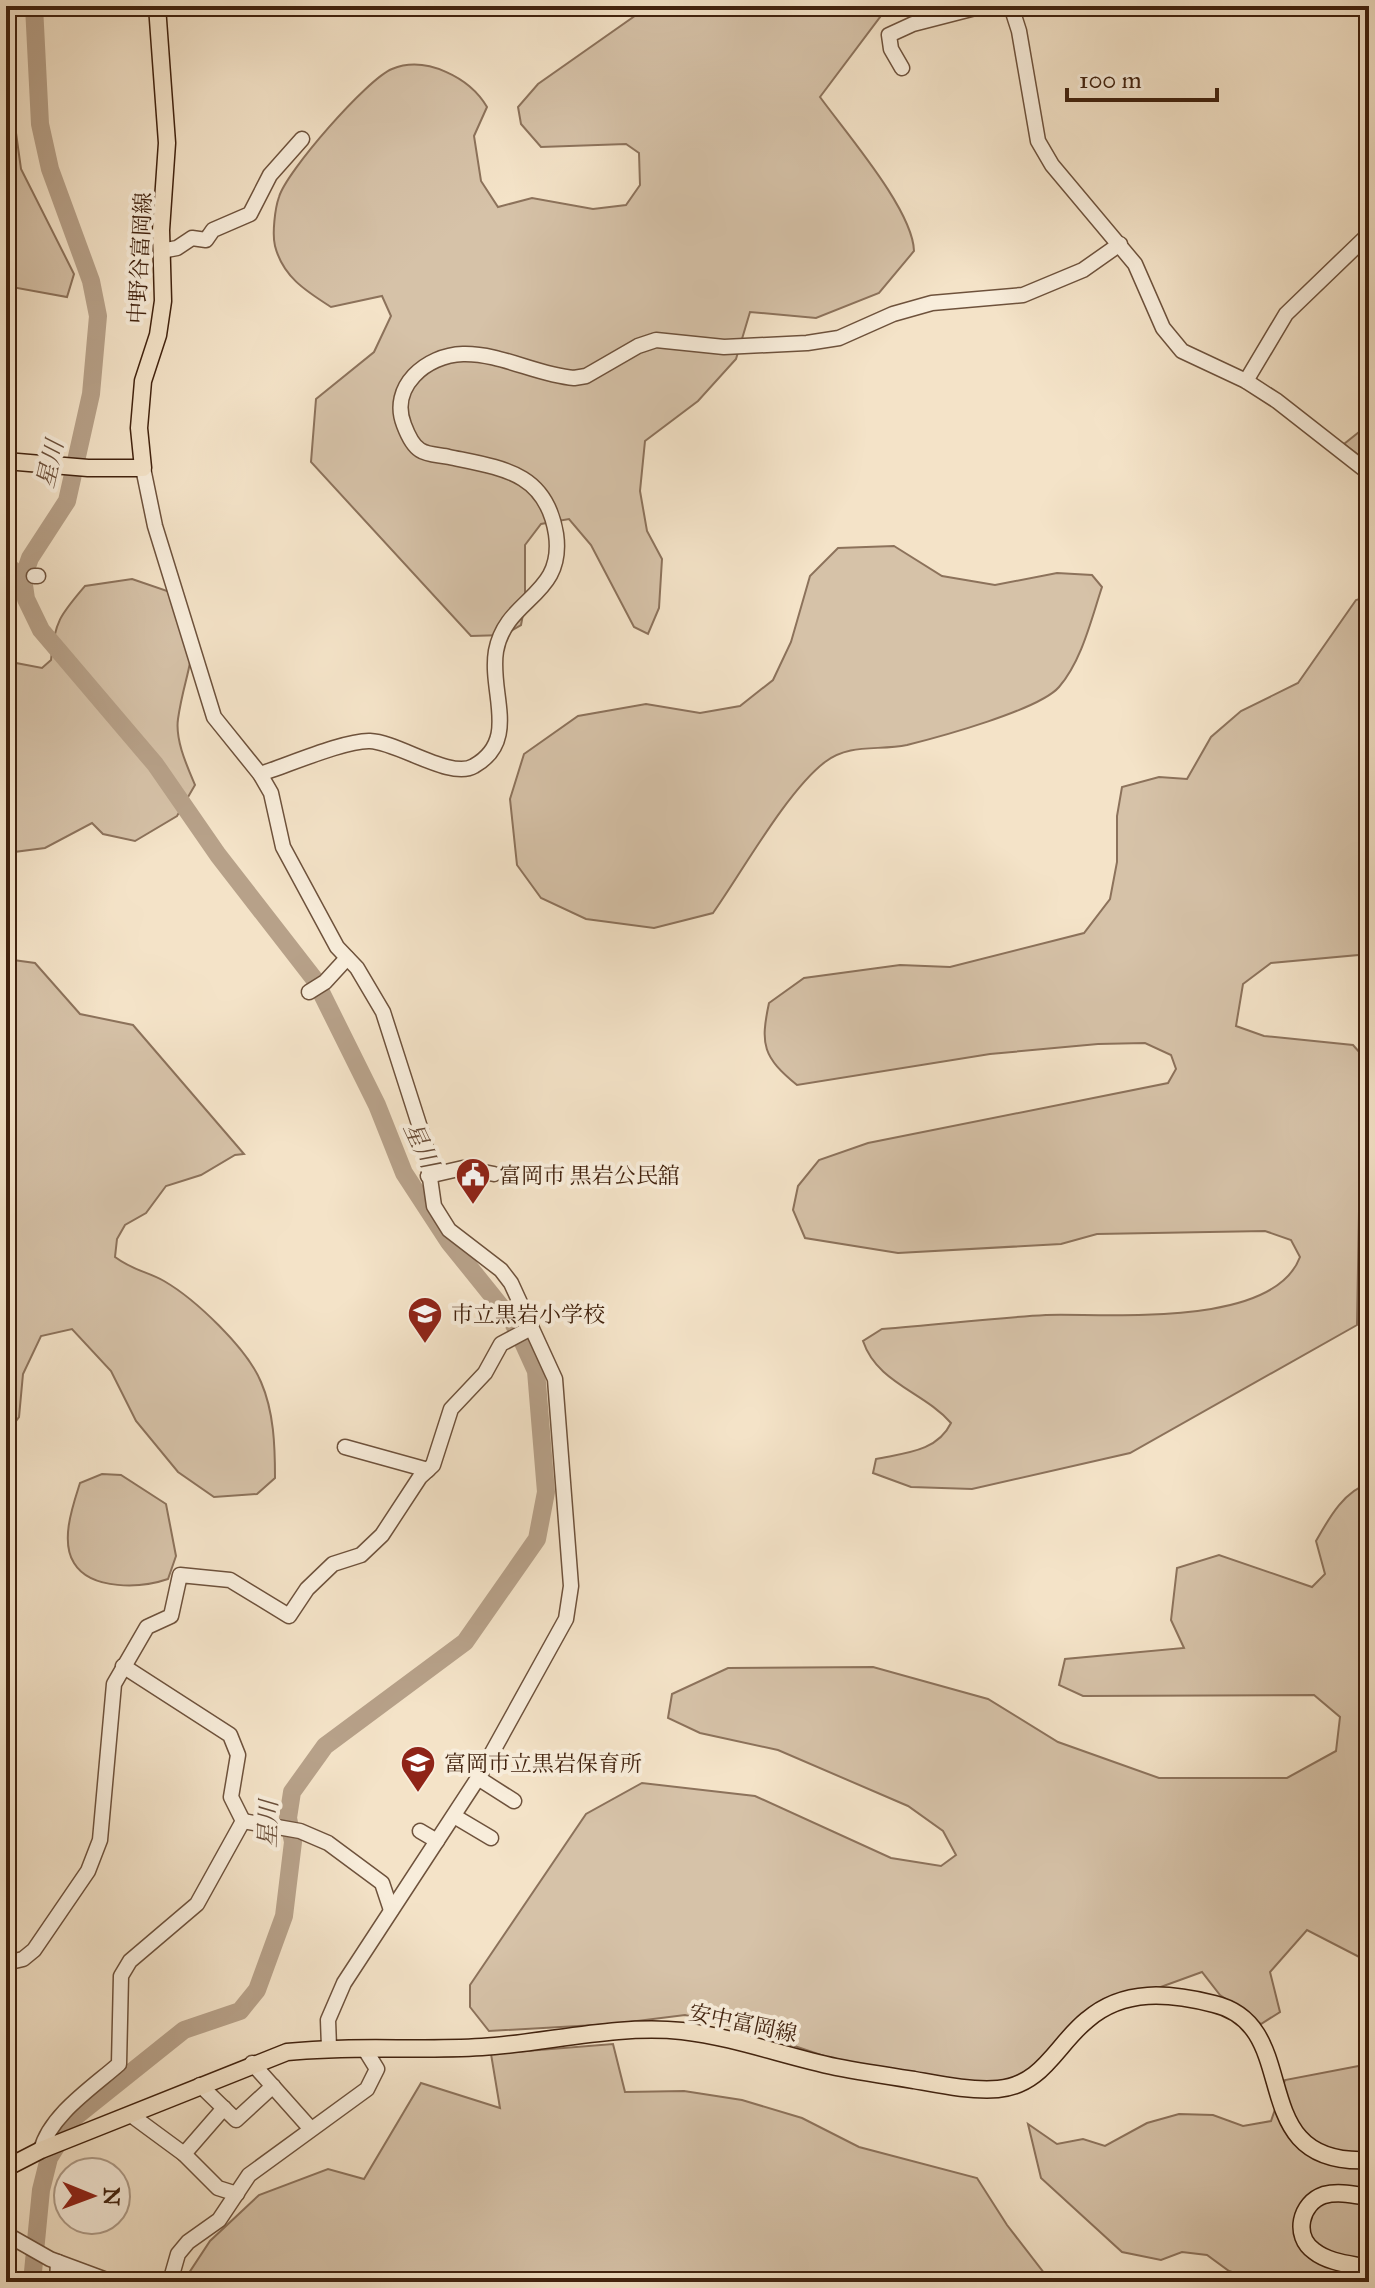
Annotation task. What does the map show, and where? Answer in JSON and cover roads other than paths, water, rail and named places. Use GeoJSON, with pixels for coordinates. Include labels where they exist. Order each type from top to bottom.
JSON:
{"type":"FeatureCollection","features":[{"type":"Feature","properties":{"kind":"main road","name":"中野谷富岡線"},"geometry":{"type":"LineString","coordinates":[[143,468],[139,428],[142,394],[162,318],[161,251],[167,143],[158,6]]}},
{"type":"Feature","properties":{"kind":"main road"},"geometry":{"type":"LineString","coordinates":[[6,461],[88,468],[143,468]]}},
{"type":"Feature","properties":{"kind":"main road","name":"安中富岡線"},"geometry":{"type":"LineString","coordinates":[[6,2168],[43,2149],[94,2131],[252,2063],[287,2052],[329,2047],[448,2049],[627,2031],[678,2031],[760,2047],[835,2067],[965,2088],[1000,2089],[1020,2084],[1037,2074],[1087,2019],[1135,1995],[1159,1994],[1217,2004],[1251,2026],[1273,2071],[1294,2136],[1325,2156],[1369,2160]]}},
{"type":"Feature","properties":{"kind":"main road"},"geometry":{"type":"LineString","coordinates":[[1369,2197],[1346,2194],[1322,2196],[1306,2209],[1301,2224],[1304,2241],[1311,2250],[1333,2261],[1369,2268]]}},
{"type":"Feature","properties":{"kind":"street"},"geometry":{"type":"LineString","coordinates":[[902,68],[891,49],[889,35],[913,24],[983,6]]}},
{"type":"Feature","properties":{"kind":"street"},"geometry":{"type":"LineString","coordinates":[[1011,6],[1019,31],[1038,141],[1052,165],[1135,264],[1163,328],[1182,351],[1246,381],[1277,401],[1369,473]]}},
{"type":"Feature","properties":{"kind":"street"},"geometry":{"type":"LineString","coordinates":[[161,251],[177,248],[192,238],[206,240],[213,230],[250,214],[270,175],[302,139]]}},
{"type":"Feature","properties":{"kind":"street"},"geometry":{"type":"LineString","coordinates":[[1246,381],[1286,314],[1369,234]]}},
{"type":"Feature","properties":{"kind":"street"},"geometry":{"type":"LineString","coordinates":[[260,774],[370,741],[453,769],[469,769],[483,761],[499,741],[502,721],[495,689],[498,640],[516,609],[551,579],[556,561],[556,535],[540,491],[525,479],[500,468],[420,450],[409,437],[398,410],[401,393],[411,377],[426,366],[462,354],[574,378],[586,376],[638,346],[656,340],[763,347],[839,338],[893,314],[932,303],[1026,295],[1083,270],[1120,244]]}},
{"type":"Feature","properties":{"kind":"street"},"geometry":{"type":"LineString","coordinates":[[143,468],[155,526],[214,717],[260,774],[271,793],[283,847],[323,923],[370,987],[383,1012],[425,1143],[434,1206],[449,1230],[501,1270],[511,1283],[555,1379],[571,1586],[566,1619],[478,1778],[337,1996],[328,2020],[329,2047]]}},
{"type":"Feature","properties":{"kind":"street"},"geometry":{"type":"LineString","coordinates":[[309,992],[325,982],[347,958]]}},
{"type":"Feature","properties":{"kind":"street"},"geometry":{"type":"LineString","coordinates":[[428,1176],[463,1168],[494,1174]]}},
{"type":"Feature","properties":{"kind":"street"},"geometry":{"type":"LineString","coordinates":[[6,1963],[23,1959],[34,1950],[95,1858],[100,1840],[114,1684],[147,1627],[171,1616],[180,1575],[186,1573],[230,1580],[289,1616],[307,1589],[333,1564],[361,1555],[382,1535],[433,1465],[451,1409],[485,1373],[501,1344],[530,1329]]}},
{"type":"Feature","properties":{"kind":"street"},"geometry":{"type":"LineString","coordinates":[[345,1447],[428,1470]]}},
{"type":"Feature","properties":{"kind":"street"},"geometry":{"type":"LineString","coordinates":[[123,1666],[230,1735],[238,1755],[231,1797],[243,1821]]}},
{"type":"Feature","properties":{"kind":"street"},"geometry":{"type":"LineString","coordinates":[[478,1778],[514,1801]]}},
{"type":"Feature","properties":{"kind":"street"},"geometry":{"type":"LineString","coordinates":[[454,1816],[491,1838]]}},
{"type":"Feature","properties":{"kind":"street"},"geometry":{"type":"LineString","coordinates":[[243,1821],[300,1831],[328,1843],[382,1883],[391,1910]]}},
{"type":"Feature","properties":{"kind":"street"},"geometry":{"type":"LineString","coordinates":[[43,2149],[43,2141],[74,2104],[119,2064],[121,1976],[130,1961],[197,1904],[243,1821]]}},
{"type":"Feature","properties":{"kind":"street"},"geometry":{"type":"LineString","coordinates":[[420,1831],[437,1841]]}},
{"type":"Feature","properties":{"kind":"street"},"geometry":{"type":"LineString","coordinates":[[170,2282],[178,2254],[188,2242],[211,2229],[249,2175],[367,2089],[377,2069],[364,2048]]}},
{"type":"Feature","properties":{"kind":"street"},"geometry":{"type":"LineString","coordinates":[[252,2063],[310,2128]]}},
{"type":"Feature","properties":{"kind":"street"},"geometry":{"type":"LineString","coordinates":[[200,2085],[236,2120],[273,2086]]}},
{"type":"Feature","properties":{"kind":"street"},"geometry":{"type":"LineString","coordinates":[[184,2154],[224,2108]]}},
{"type":"Feature","properties":{"kind":"street"},"geometry":{"type":"LineString","coordinates":[[131,2115],[184,2154],[218,2188],[237,2194]]}},
{"type":"Feature","properties":{"kind":"street"},"geometry":{"type":"LineString","coordinates":[[6,2234],[54,2260],[112,2282]]}},
{"type":"Feature","properties":{"kind":"street"},"geometry":{"type":"LineString","coordinates":[[54,2260],[57,2282]]}},
{"type":"Feature","properties":{"kind":"waterway","name":"星川"},"geometry":{"type":"LineString","coordinates":[[32,2282],[41,2190],[49,2158],[74,2118],[184,2030],[240,2011],[257,1990],[284,1916],[293,1842],[288,1818],[292,1792],[325,1746],[465,1642],[537,1539],[546,1492],[536,1371],[511,1319],[449,1242],[404,1173],[377,1105],[315,980],[218,855],[155,764],[41,630],[26,599],[23,578],[30,558],[67,501],[91,394],[98,316],[91,281],[50,169],[40,124],[34,6]]}},
{"type":"Feature","properties":{"kind":"waterway"},"geometry":{"type":"LineString","coordinates":[[6,565],[23,578]]}},
{"type":"Feature","properties":{"kind":"place","name":"富岡市 黒岩公民舘"},"geometry":{"type":"Point","coordinates":[473,1206]}},
{"type":"Feature","properties":{"kind":"place","name":"市立黒岩小学校"},"geometry":{"type":"Point","coordinates":[425,1345]}},
{"type":"Feature","properties":{"kind":"place","name":"富岡市立黒岩保育所"},"geometry":{"type":"Point","coordinates":[418,1794]}}]}
